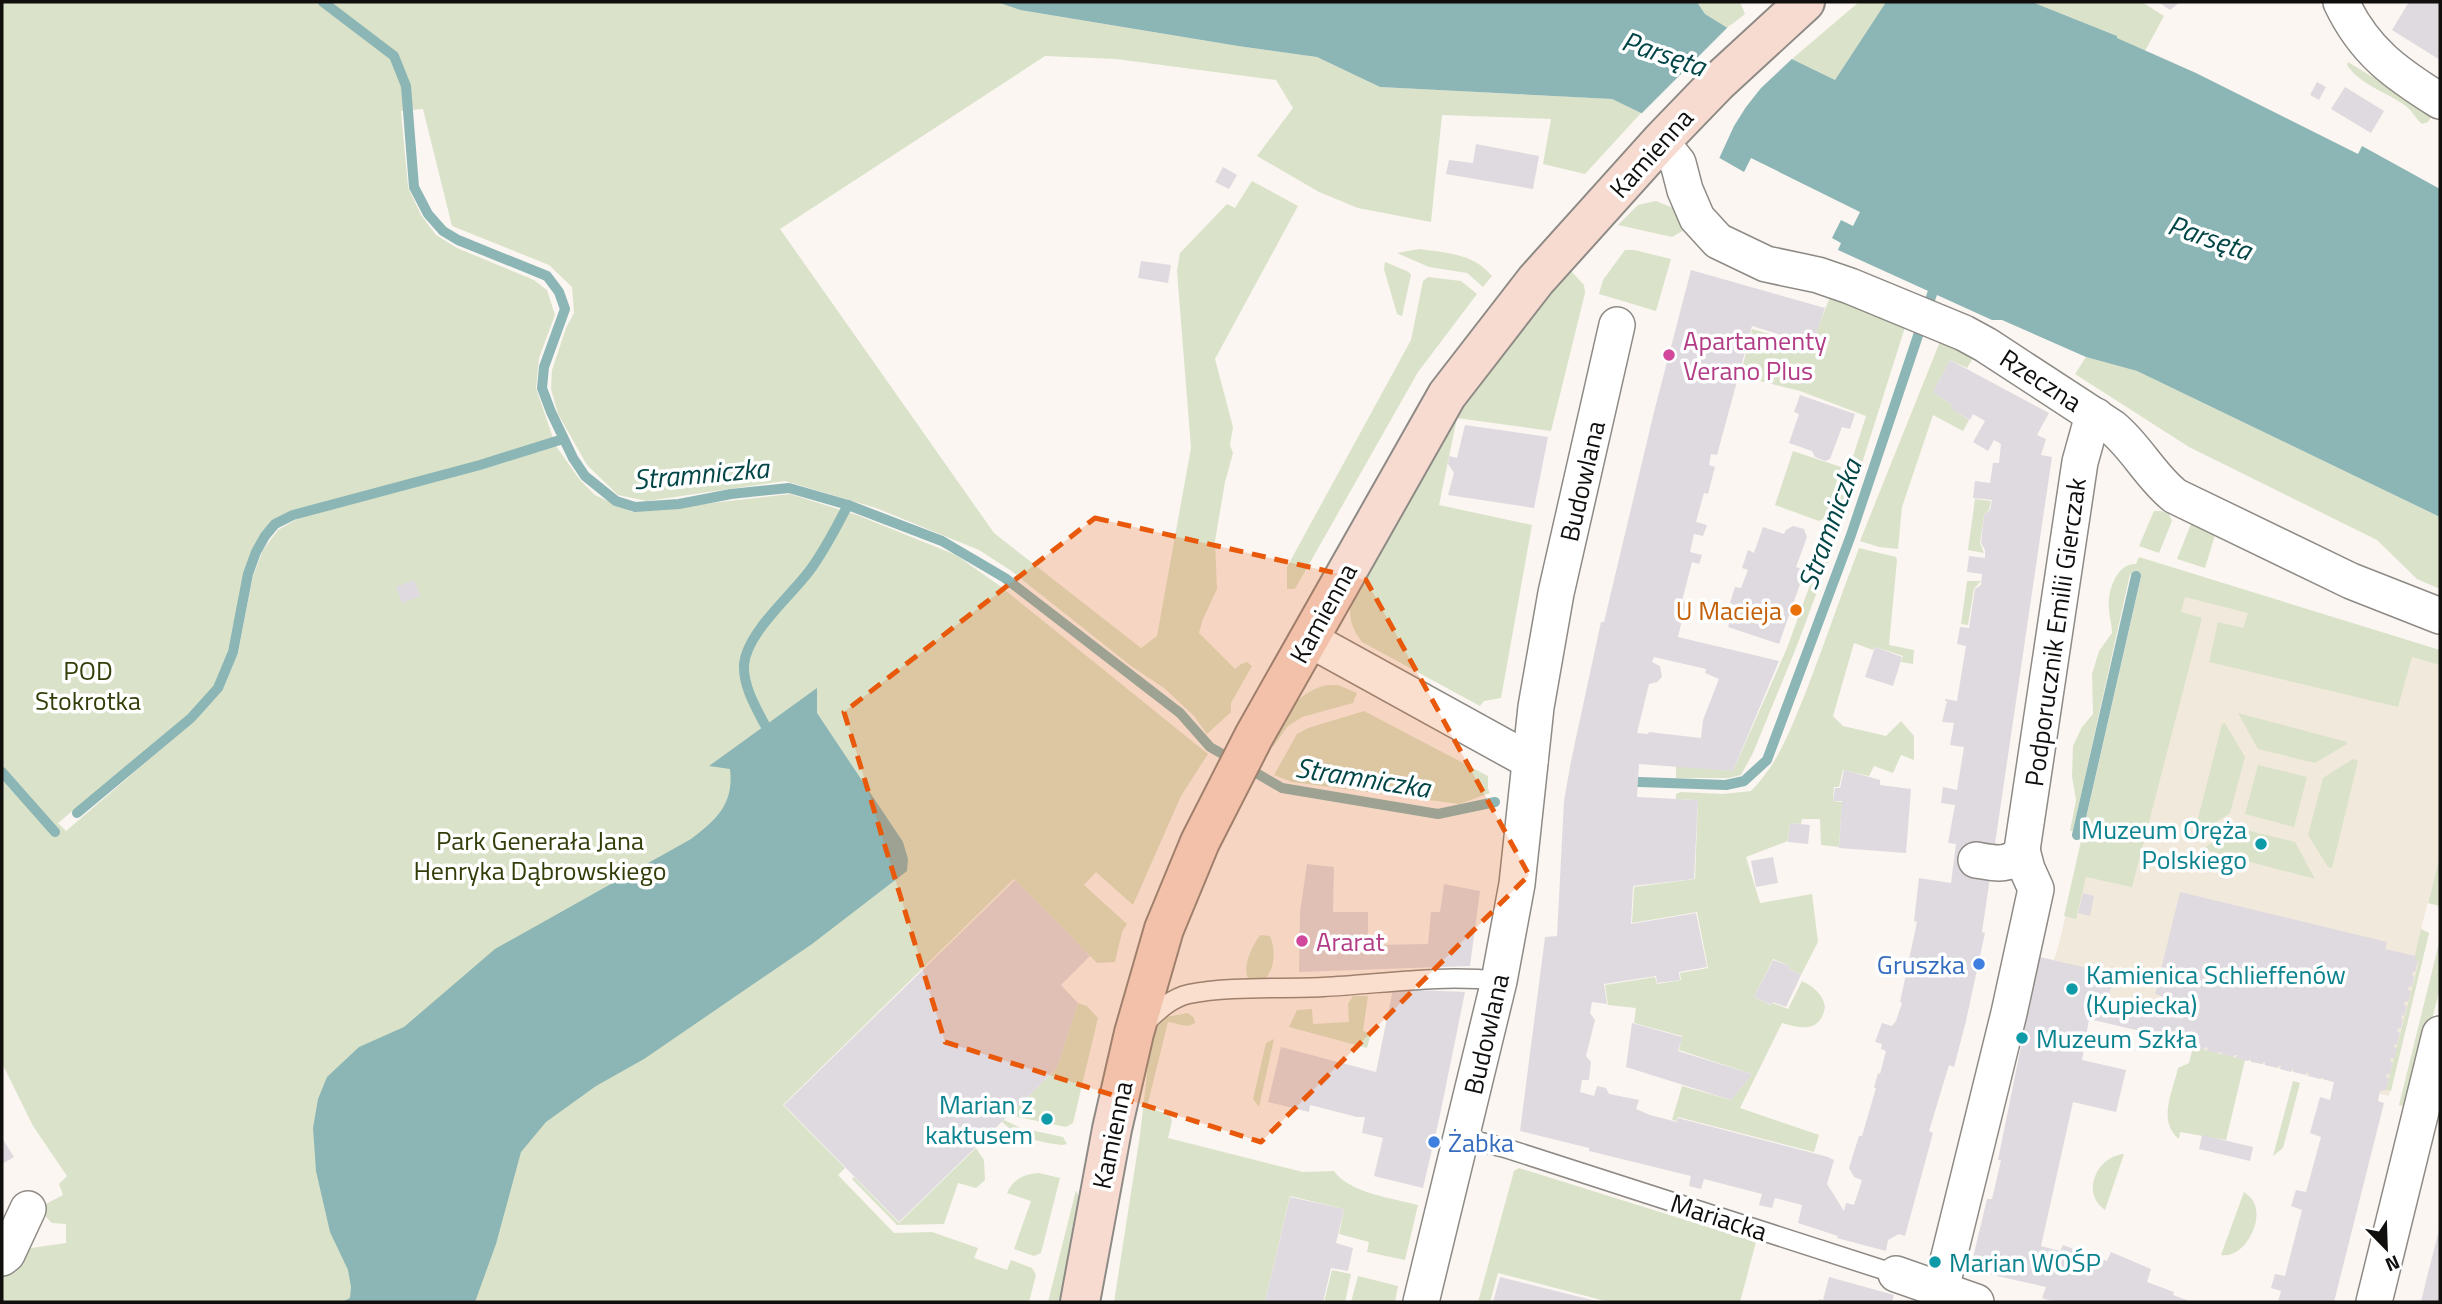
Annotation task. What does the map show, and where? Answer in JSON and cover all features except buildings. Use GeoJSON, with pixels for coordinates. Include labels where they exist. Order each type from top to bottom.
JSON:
{"type":"FeatureCollection","features":[{"type":"Feature","properties":{"kind":"street"},"geometry":{"type":"LineString","coordinates":[[2341,2],[2360,36],[2374,54],[2398,74],[2440,101]]}},
{"type":"Feature","properties":{"kind":"street","name":"Kamienna"},"geometry":{"type":"LineString","coordinates":[[1080,1302],[1112,1129],[1134,1033],[1164,929],[1181,884],[1254,736],[1447,395],[1536,280],[1661,141],[1785,13]]}},
{"type":"Feature","properties":{"kind":"street","name":"Rzeczna"},"geometry":{"type":"LineString","coordinates":[[1661,141],[1678,163],[1685,190],[1697,218],[1718,241],[1766,264],[1833,279],[1951,327],[1986,345],[2120,433],[2158,481],[2175,496],[2342,577],[2440,616]]}},
{"type":"Feature","properties":{"kind":"street","name":"Budowlana"},"geometry":{"type":"LineString","coordinates":[[1421,1302],[1499,981],[1517,884],[1536,707],[1556,593],[1617,325]]}},
{"type":"Feature","properties":{"kind":"street","name":"Podporucznik Emilii Gierczak"},"geometry":{"type":"LineString","coordinates":[[1917,1287],[2005,1027],[2036,889],[2025,860],[2080,462],[2090,426],[2096,416]]}},
{"type":"Feature","properties":{"kind":"street"},"geometry":{"type":"LineString","coordinates":[[1309,639],[1530,761]]}},
{"type":"Feature","properties":{"kind":"street"},"geometry":{"type":"LineString","coordinates":[[1976,860],[2003,864],[2025,860]]}},
{"type":"Feature","properties":{"kind":"street"},"geometry":{"type":"LineString","coordinates":[[2374,1302],[2440,1034]]}},
{"type":"Feature","properties":{"kind":"street"},"geometry":{"type":"LineString","coordinates":[[2,1258],[8,1254],[28,1209]]}},
{"type":"Feature","properties":{"kind":"street","name":"Mariacka"},"geometry":{"type":"LineString","coordinates":[[1917,1287],[1976,1302]]}},
{"type":"Feature","properties":{"kind":"lane"},"geometry":{"type":"LineString","coordinates":[[1134,1033],[1167,1004],[1188,995],[1394,980],[1470,978],[1499,981]]}},
{"type":"Feature","properties":{"kind":"lane","name":"Mariacka"},"geometry":{"type":"LineString","coordinates":[[1461,1137],[1505,1147],[1917,1287]]}},
{"type":"Feature","properties":{"kind":"highlighted area"},"geometry":{"type":"Polygon","coordinates":[[[1095,518],[1366,580],[1529,875],[1261,1142],[945,1042],[844,712],[1095,518]]]}},
{"type":"Feature","properties":{"kind":"shaded area","name":"Muzeum Oręża Polskiego"},"geometry":{"type":"Polygon","coordinates":[[[2147,581],[2440,657],[2440,855],[2421,929],[2429,933],[2389,1096],[2030,1003],[2039,957],[2054,960],[2058,947],[2147,581]]]}},
{"type":"Feature","properties":{"kind":"green space"},"geometry":{"type":"Polygon","coordinates":[[[2,2],[997,2],[1020,10],[1317,57],[1380,87],[1612,99],[1641,113],[1585,174],[1543,164],[1551,119],[1442,115],[1431,222],[1358,208],[1319,192],[1257,156],[1293,108],[1276,80],[1116,59],[1045,56],[780,229],[994,533],[1141,648],[1157,636],[1191,448],[1177,271],[1180,253],[1227,204],[1235,208],[1252,181],[1298,206],[1215,359],[1233,427],[1230,445],[1233,453],[1215,541],[1217,589],[1199,633],[1235,669],[1247,662],[1252,666],[1231,703],[1231,712],[1207,734],[1194,716],[1164,688],[1131,666],[1010,570],[979,550],[876,508],[785,481],[647,501],[618,495],[587,465],[558,414],[551,389],[552,370],[574,313],[572,287],[549,265],[452,226],[423,109],[401,111],[408,187],[421,215],[436,235],[457,248],[534,280],[547,290],[555,315],[539,358],[536,388],[553,438],[480,461],[323,502],[273,520],[262,534],[245,573],[228,651],[216,685],[198,706],[58,823],[66,831],[194,721],[222,691],[238,653],[253,576],[263,550],[278,530],[299,518],[483,469],[556,446],[580,480],[595,495],[632,512],[790,494],[857,515],[956,555],[1000,586],[1208,754],[1181,796],[1133,905],[1096,872],[1084,885],[1127,924],[1122,932],[1115,962],[1097,963],[1014,879],[783,1105],[845,1168],[838,1175],[894,1233],[932,1232],[978,1248],[974,1258],[1007,1270],[1011,1260],[1032,1268],[1036,1275],[1029,1302],[2,1302],[2,1274],[31,1248],[66,1243],[66,1224],[52,1223],[44,1215],[44,1205],[63,1195],[59,1184],[67,1176],[33,1126],[2,1063],[2,2]]]}},
{"type":"Feature","properties":{"kind":"green space"},"geometry":{"type":"Polygon","coordinates":[[[1697,2],[1740,2],[1745,14],[1727,28],[1705,14],[1697,2]]]}},
{"type":"Feature","properties":{"kind":"green space"},"geometry":{"type":"Polygon","coordinates":[[[1859,2],[1886,2],[1835,80],[1792,59],[1859,2]]]}},
{"type":"Feature","properties":{"kind":"green space"},"geometry":{"type":"Polygon","coordinates":[[[2032,2],[2142,2],[2164,16],[2145,51],[2116,38],[2117,36],[2032,2]]]}},
{"type":"Feature","properties":{"kind":"green space"},"geometry":{"type":"Polygon","coordinates":[[[2348,62],[2433,114],[2428,122],[2422,124],[2407,107],[2367,84],[2353,72],[2347,65],[2348,62]]]}},
{"type":"Feature","properties":{"kind":"green space"},"geometry":{"type":"Polygon","coordinates":[[[1656,201],[1673,208],[1686,229],[1672,237],[1618,225],[1638,205],[1656,201]]]}},
{"type":"Feature","properties":{"kind":"green space"},"geometry":{"type":"Polygon","coordinates":[[[1419,249],[1468,258],[1485,268],[1492,276],[1483,287],[1467,273],[1429,267],[1397,253],[1419,249]]]}},
{"type":"Feature","properties":{"kind":"green space"},"geometry":{"type":"Polygon","coordinates":[[[1625,250],[1671,259],[1656,311],[1599,294],[1603,280],[1625,250]]]}},
{"type":"Feature","properties":{"kind":"green space"},"geometry":{"type":"Polygon","coordinates":[[[1385,262],[1411,275],[1402,316],[1397,314],[1384,269],[1385,262]]]}},
{"type":"Feature","properties":{"kind":"green space"},"geometry":{"type":"Polygon","coordinates":[[[1571,271],[1584,285],[1585,293],[1551,431],[1457,418],[1439,505],[1532,525],[1501,698],[1484,701],[1480,706],[1362,642],[1352,623],[1351,601],[1460,407],[1514,336],[1571,271]]]}},
{"type":"Feature","properties":{"kind":"green space"},"geometry":{"type":"Polygon","coordinates":[[[1428,277],[1461,281],[1477,294],[1418,372],[1295,589],[1287,589],[1287,567],[1411,340],[1423,281],[1428,277]]]}},
{"type":"Feature","properties":{"kind":"green space"},"geometry":{"type":"Polygon","coordinates":[[[1830,297],[1906,324],[1840,533],[1831,531],[1831,525],[1866,416],[1800,391],[1740,376],[1752,329],[1811,345],[1830,297]]]}},
{"type":"Feature","properties":{"kind":"green space"},"geometry":{"type":"Polygon","coordinates":[[[1941,339],[1976,353],[1967,368],[1950,360],[1933,392],[1969,420],[1963,431],[1933,415],[1902,507],[1898,549],[1860,541],[1941,339]]]}},
{"type":"Feature","properties":{"kind":"green space"},"geometry":{"type":"Polygon","coordinates":[[[2086,357],[2137,371],[2440,517],[2440,589],[2417,579],[2377,540],[2189,447],[2075,374],[2086,357]]]}},
{"type":"Feature","properties":{"kind":"green space"},"geometry":{"type":"Polygon","coordinates":[[[1793,451],[1841,467],[1827,517],[1819,521],[1775,505],[1793,451]]]}},
{"type":"Feature","properties":{"kind":"green space"},"geometry":{"type":"Polygon","coordinates":[[[1975,499],[1991,501],[1989,510],[1984,515],[1980,543],[1984,553],[1968,550],[1975,499]]]}},
{"type":"Feature","properties":{"kind":"green space"},"geometry":{"type":"Polygon","coordinates":[[[2154,511],[2169,514],[2172,521],[2159,553],[2139,546],[2154,511]]]}},
{"type":"Feature","properties":{"kind":"green space"},"geometry":{"type":"Polygon","coordinates":[[[2195,522],[2214,531],[2215,535],[2205,568],[2177,559],[2191,524],[2195,522]]]}},
{"type":"Feature","properties":{"kind":"green space"},"geometry":{"type":"Polygon","coordinates":[[[1827,538],[1836,541],[1796,648],[1753,753],[1741,775],[1729,778],[1676,778],[1676,766],[1733,771],[1787,648],[1827,538]]]}},
{"type":"Feature","properties":{"kind":"green space"},"geometry":{"type":"Polygon","coordinates":[[[1859,548],[1896,557],[1889,645],[1914,650],[1913,664],[1901,662],[1903,656],[1854,643],[1833,716],[1843,726],[1886,736],[1901,721],[1914,736],[1914,760],[1901,755],[1893,773],[1874,766],[1869,776],[1843,770],[1839,787],[1834,787],[1833,801],[1842,802],[1839,847],[1821,845],[1820,819],[1802,819],[1801,824],[1790,823],[1788,841],[1746,857],[1760,903],[1812,894],[1818,942],[1801,975],[1789,969],[1790,966],[1773,959],[1754,997],[1788,1009],[1802,981],[1817,991],[1825,1007],[1819,1022],[1814,1025],[1802,1027],[1782,1023],[1740,1108],[1819,1135],[1814,1152],[1678,1117],[1677,1121],[1672,1120],[1682,1086],[1731,1100],[1752,1074],[1679,1050],[1682,1036],[1634,1023],[1636,1008],[1608,1005],[1605,985],[1655,977],[1657,984],[1681,980],[1680,973],[1708,968],[1697,912],[1632,923],[1634,887],[1695,879],[1698,800],[1676,799],[1676,794],[1751,791],[1769,768],[1796,717],[1859,548]]]}},
{"type":"Feature","properties":{"kind":"green space"},"geometry":{"type":"Polygon","coordinates":[[[2139,557],[2440,650],[2440,665],[2412,657],[2398,707],[2209,662],[2218,622],[2243,628],[2248,613],[2185,597],[2181,612],[2202,618],[2132,887],[2086,877],[2076,919],[2064,916],[2141,577],[2130,574],[2073,831],[2070,831],[2076,800],[2072,776],[2073,746],[2082,727],[2093,714],[2092,674],[2099,651],[2112,633],[2109,612],[2111,587],[2123,568],[2136,564],[2139,557]]]}},
{"type":"Feature","properties":{"kind":"green space"},"geometry":{"type":"Polygon","coordinates":[[[1967,581],[1981,581],[1974,589],[1968,625],[1961,624],[1967,581]]]}},
{"type":"Feature","properties":{"kind":"green space"},"geometry":{"type":"Polygon","coordinates":[[[1327,685],[1338,685],[1357,693],[1353,703],[1302,717],[1287,727],[1273,747],[1270,746],[1291,708],[1306,694],[1327,685]]]}},
{"type":"Feature","properties":{"kind":"green space"},"geometry":{"type":"Polygon","coordinates":[[[1364,711],[1488,776],[1490,793],[1459,804],[1292,782],[1274,775],[1297,734],[1308,728],[1364,711]]]}},
{"type":"Feature","properties":{"kind":"green space"},"geometry":{"type":"Polygon","coordinates":[[[2238,713],[2347,744],[2315,763],[2258,749],[2238,713]]]}},
{"type":"Feature","properties":{"kind":"green space"},"geometry":{"type":"Polygon","coordinates":[[[2225,723],[2245,757],[2230,813],[2197,835],[2194,834],[2222,724],[2225,723]]]}},
{"type":"Feature","properties":{"kind":"green space"},"geometry":{"type":"Polygon","coordinates":[[[2353,759],[2358,761],[2332,868],[2328,867],[2308,835],[2323,778],[2353,759]]]}},
{"type":"Feature","properties":{"kind":"green space"},"geometry":{"type":"Polygon","coordinates":[[[2258,765],[2307,777],[2294,827],[2245,814],[2258,765]]]}},
{"type":"Feature","properties":{"kind":"green space"},"geometry":{"type":"Polygon","coordinates":[[[2238,828],[2295,842],[2315,879],[2205,850],[2205,847],[2238,828]]]}},
{"type":"Feature","properties":{"kind":"green space"},"geometry":{"type":"Polygon","coordinates":[[[2440,855],[2440,906],[2428,903],[2440,855]]]}},
{"type":"Feature","properties":{"kind":"green space"},"geometry":{"type":"Polygon","coordinates":[[[2421,929],[2429,933],[2391,1091],[2386,1090],[2419,961],[2415,960],[2415,955],[2421,929]]]}},
{"type":"Feature","properties":{"kind":"green space"},"geometry":{"type":"Polygon","coordinates":[[[1260,935],[1270,936],[1272,941],[1272,965],[1264,980],[1249,980],[1247,963],[1260,935]]]}},
{"type":"Feature","properties":{"kind":"green space"},"geometry":{"type":"Polygon","coordinates":[[[2440,939],[2440,988],[2409,1108],[2399,1105],[2440,939]]]}},
{"type":"Feature","properties":{"kind":"green space"},"geometry":{"type":"Polygon","coordinates":[[[1353,996],[1368,996],[1363,1031],[1371,1033],[1367,1048],[1289,1027],[1297,1010],[1312,1009],[1313,1024],[1349,1022],[1348,1004],[1353,996]]]}},
{"type":"Feature","properties":{"kind":"green space"},"geometry":{"type":"Polygon","coordinates":[[[1078,1003],[1087,1006],[1098,1018],[1073,1123],[1066,1127],[1014,1116],[1011,1113],[1057,1068],[1078,1003]]]}},
{"type":"Feature","properties":{"kind":"green space"},"geometry":{"type":"Polygon","coordinates":[[[1188,1013],[1194,1018],[1195,1023],[1192,1025],[1168,1022],[1147,1107],[1170,1115],[1172,1121],[1168,1138],[1303,1172],[1334,1171],[1360,1190],[1418,1205],[1405,1260],[1367,1252],[1369,1242],[1339,1234],[1344,1209],[1290,1196],[1265,1302],[1114,1302],[1140,1135],[1152,1029],[1166,1017],[1188,1013]]]}},
{"type":"Feature","properties":{"kind":"green space"},"geometry":{"type":"Polygon","coordinates":[[[1274,1039],[1259,1107],[1253,1099],[1266,1043],[1274,1039]]]}},
{"type":"Feature","properties":{"kind":"green space"},"geometry":{"type":"Polygon","coordinates":[[[2193,1047],[2245,1060],[2226,1140],[2180,1132],[2179,1139],[2169,1124],[2168,1105],[2178,1068],[2189,1063],[2193,1047]]]}},
{"type":"Feature","properties":{"kind":"green space"},"geometry":{"type":"Polygon","coordinates":[[[2293,1081],[2300,1083],[2283,1148],[2273,1156],[2293,1081]]]}},
{"type":"Feature","properties":{"kind":"green space"},"geometry":{"type":"Polygon","coordinates":[[[1004,1120],[1021,1128],[1063,1137],[1067,1144],[1030,1139],[1009,1128],[1002,1122],[1004,1120]]]}},
{"type":"Feature","properties":{"kind":"green space"},"geometry":{"type":"Polygon","coordinates":[[[976,1148],[984,1160],[985,1180],[976,1188],[958,1183],[944,1224],[897,1225],[852,1179],[854,1177],[899,1223],[976,1148]]]}},
{"type":"Feature","properties":{"kind":"green space"},"geometry":{"type":"Polygon","coordinates":[[[2124,1154],[2105,1210],[2094,1194],[2095,1176],[2106,1161],[2124,1154]]]}},
{"type":"Feature","properties":{"kind":"green space"},"geometry":{"type":"Polygon","coordinates":[[[1519,1168],[1756,1242],[1740,1302],[1609,1302],[1498,1273],[1490,1302],[1478,1302],[1514,1171],[1519,1168]]]}},
{"type":"Feature","properties":{"kind":"green space"},"geometry":{"type":"Polygon","coordinates":[[[1039,1173],[1060,1178],[1041,1253],[1034,1256],[1014,1249],[1031,1201],[1007,1193],[1012,1184],[1020,1178],[1039,1173]]]}},
{"type":"Feature","properties":{"kind":"green space"},"geometry":{"type":"Polygon","coordinates":[[[1076,1190],[1080,1200],[1062,1302],[1048,1302],[1076,1190]]]}},
{"type":"Feature","properties":{"kind":"green space"},"geometry":{"type":"Polygon","coordinates":[[[2244,1192],[2255,1205],[2256,1221],[2253,1230],[2244,1246],[2229,1255],[2221,1255],[2244,1192]]]}},
{"type":"Feature","properties":{"kind":"green space"},"geometry":{"type":"Polygon","coordinates":[[[1332,1270],[1351,1274],[1345,1302],[1324,1302],[1332,1270]]]}},
{"type":"Feature","properties":{"kind":"green space"},"geometry":{"type":"Polygon","coordinates":[[[1358,1276],[1398,1286],[1395,1302],[1351,1302],[1358,1276]]]}},
{"type":"Feature","properties":{"kind":"water","name":"Parsęta"},"geometry":{"type":"Polygon","coordinates":[[[997,2],[1697,2],[1705,14],[1726,27],[1835,80],[1886,2],[2032,2],[2117,36],[2358,154],[2362,146],[2440,189],[2440,517],[2137,371],[2086,357],[2002,320],[1992,320],[1838,250],[1841,243],[1832,238],[1841,220],[1853,226],[1860,212],[1751,158],[1744,172],[1612,99],[1380,87],[1317,57],[1020,10],[997,2]]]}},
{"type":"Feature","properties":{"kind":"water"},"geometry":{"type":"Polygon","coordinates":[[[817,688],[817,713],[903,842],[908,859],[907,871],[812,944],[644,1059],[596,1086],[546,1122],[521,1152],[496,1244],[475,1302],[342,1302],[350,1298],[351,1287],[348,1270],[330,1232],[316,1171],[313,1128],[318,1099],[327,1077],[359,1047],[404,1027],[495,949],[700,832],[722,810],[731,781],[730,769],[709,766],[817,688]]]}},
{"type":"Feature","properties":{"kind":"pier"},"geometry":{"type":"Polygon","coordinates":[[[1730,25],[1794,57],[1761,88],[1746,107],[1717,163],[1639,116],[1730,25]]]}},
{"type":"Feature","properties":{"kind":"waterway","name":"Stramniczka"},"geometry":{"type":"LineString","coordinates":[[323,2],[394,56],[406,86],[414,187],[428,214],[443,231],[458,240],[547,276],[559,292],[565,309],[544,367],[542,388],[573,458],[585,476],[616,501],[635,507],[679,504],[731,494],[789,488],[848,505],[942,541],[1005,578],[1180,713],[1210,747],[1233,760]]}},
{"type":"Feature","properties":{"kind":"waterway","name":"Stramniczka"},"geometry":{"type":"LineString","coordinates":[[1639,782],[1726,785],[1744,781],[1767,760],[1851,535],[1933,291]]}},
{"type":"Feature","properties":{"kind":"waterway"},"geometry":{"type":"LineString","coordinates":[[77,813],[191,718],[218,688],[233,652],[248,574],[256,552],[275,524],[293,515],[480,465],[563,439]]}},
{"type":"Feature","properties":{"kind":"waterway","name":"Stramniczka"},"geometry":{"type":"LineString","coordinates":[[765,725],[746,681],[744,665],[747,653],[761,627],[815,562],[848,505]]}},
{"type":"Feature","properties":{"kind":"waterway"},"geometry":{"type":"LineString","coordinates":[[2077,835],[2136,576]]}},
{"type":"Feature","properties":{"kind":"waterway","name":"Stramniczka"},"geometry":{"type":"LineString","coordinates":[[1246,767],[1282,788],[1438,814],[1495,802]]}},
{"type":"Feature","properties":{"kind":"waterway"},"geometry":{"type":"LineString","coordinates":[[2,772],[55,832]]}},
{"type":"Feature","properties":{"kind":"place","name":"Apartamenty Verano Plus"},"geometry":{"type":"Point","coordinates":[1669,355]}},
{"type":"Feature","properties":{"kind":"place","name":"U Macieja"},"geometry":{"type":"Point","coordinates":[1796,610]}},
{"type":"Feature","properties":{"kind":"place","name":"Muzeum Oręża Polskiego"},"geometry":{"type":"Point","coordinates":[2261,844]}},
{"type":"Feature","properties":{"kind":"place","name":"Ararat"},"geometry":{"type":"Point","coordinates":[1302,941]}},
{"type":"Feature","properties":{"kind":"place","name":"Gruszka"},"geometry":{"type":"Point","coordinates":[1979,964]}},
{"type":"Feature","properties":{"kind":"place","name":"Kamienica Schlieffenów (Kupiecka)"},"geometry":{"type":"Point","coordinates":[2072,989]}},
{"type":"Feature","properties":{"kind":"place","name":"Muzeum Szkła"},"geometry":{"type":"Point","coordinates":[2022,1038]}},
{"type":"Feature","properties":{"kind":"place","name":"Marian z kaktusem"},"geometry":{"type":"Point","coordinates":[1047,1119]}},
{"type":"Feature","properties":{"kind":"place","name":"Żabka"},"geometry":{"type":"Point","coordinates":[1434,1142]}},
{"type":"Feature","properties":{"kind":"place","name":"Marian WOŚP"},"geometry":{"type":"Point","coordinates":[1935,1262]}},
{"type":"Feature","properties":{"kind":"park label","name":"POD Stokrotka"},"geometry":{"type":"Point","coordinates":[88,685]}},
{"type":"Feature","properties":{"kind":"park label","name":"Park Generała Jana Henryka Dąbrowskiego"},"geometry":{"type":"Point","coordinates":[540,855]}}]}
